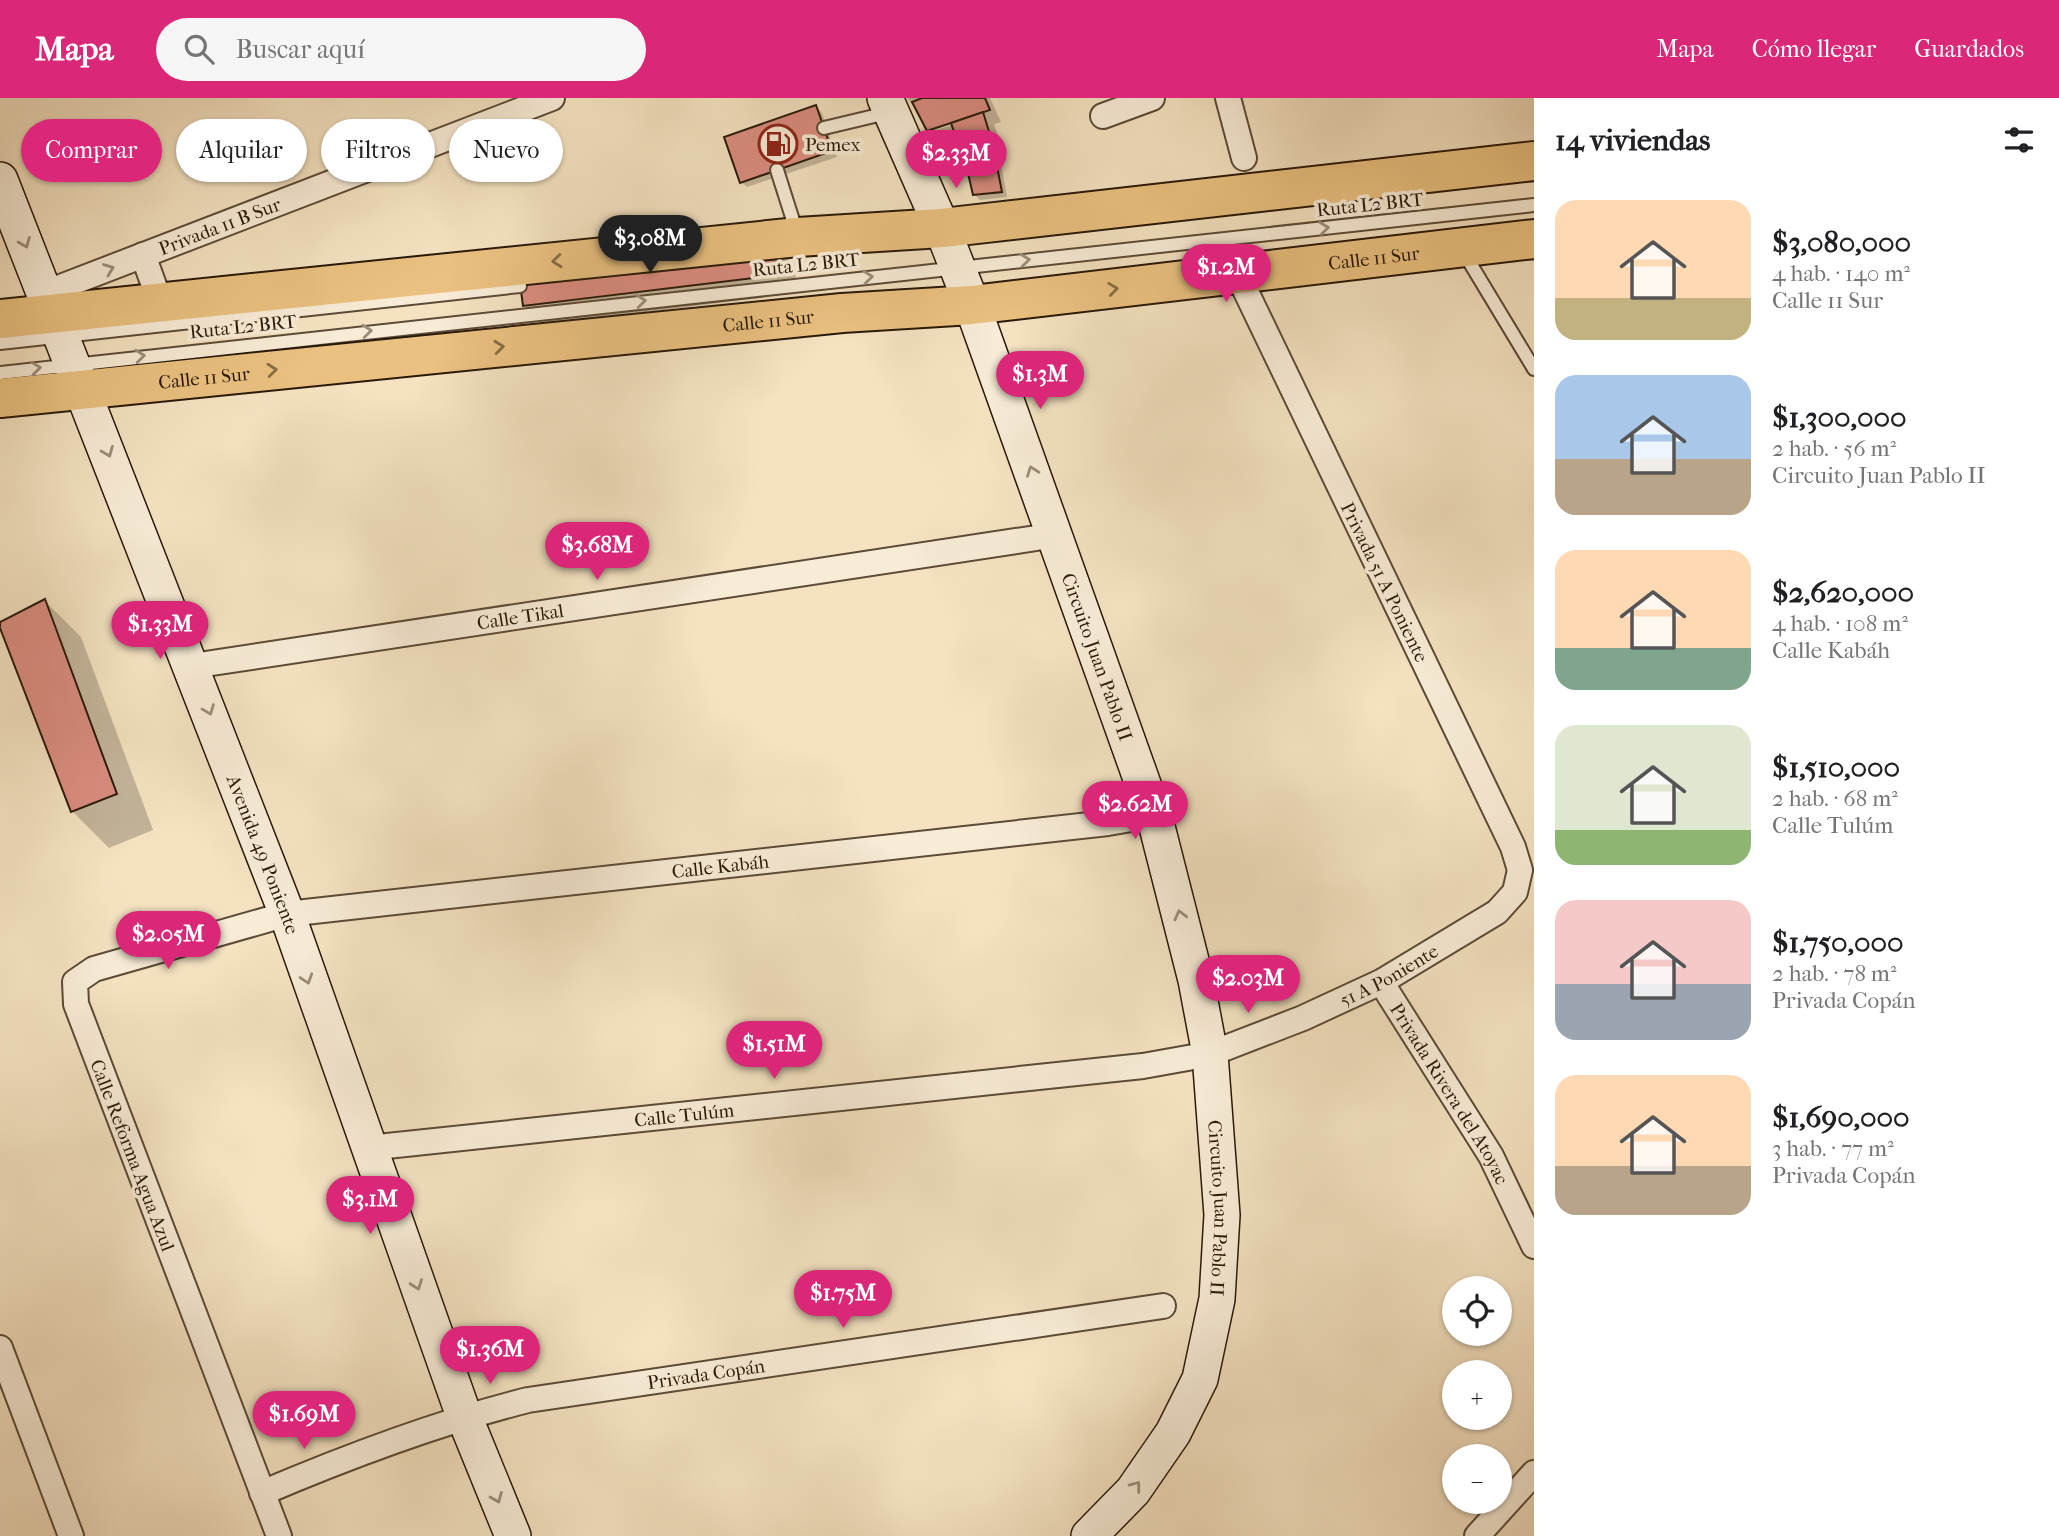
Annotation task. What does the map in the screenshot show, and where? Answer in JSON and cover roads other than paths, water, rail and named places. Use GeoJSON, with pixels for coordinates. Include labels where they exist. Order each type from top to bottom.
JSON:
{"type":"FeatureCollection","features":[{"type":"Feature","properties":{"kind":"main road","name":"Circuito Juan Pablo II"},"geometry":{"type":"LineString","coordinates":[[888,105],[972,305],[1154,815],[1196,980],[1210,1054],[1222,1215],[1217,1299],[1200,1380],[1173,1433],[1133,1491],[1089,1536]]}},
{"type":"Feature","properties":{"kind":"main road","name":"Calle 11 Sur"},"geometry":{"type":"LineString","coordinates":[[0,397],[63,339],[160,302],[798,237],[948,245],[1534,161]]}},
{"type":"Feature","properties":{"kind":"main road","name":"Avenida 49 Poniente"},"geometry":{"type":"LineString","coordinates":[[0,180],[192,666],[286,914],[464,1416],[513,1536]]}},
{"type":"Feature","properties":{"kind":"main road","name":"Calle 11 Sur"},"geometry":{"type":"LineString","coordinates":[[0,319],[63,339],[842,313],[972,305],[1534,239]]}},
{"type":"Feature","properties":{"kind":"street","name":"Privada 11 B Sur"},"geometry":{"type":"LineString","coordinates":[[63,339],[143,256],[552,98]]}},
{"type":"Feature","properties":{"kind":"street"},"geometry":{"type":"LineString","coordinates":[[1103,116],[1152,98]]}},
{"type":"Feature","properties":{"kind":"street"},"geometry":{"type":"LineString","coordinates":[[1228,98],[1244,158]]}},
{"type":"Feature","properties":{"kind":"street"},"geometry":{"type":"LineString","coordinates":[[143,256],[160,302]]}},
{"type":"Feature","properties":{"kind":"street","name":"Privada 51 A Poniente"},"geometry":{"type":"LineString","coordinates":[[1238,275],[1513,847],[1520,870],[1516,892]]}},
{"type":"Feature","properties":{"kind":"street","name":"Calle Tikal"},"geometry":{"type":"LineString","coordinates":[[192,666],[1056,535]]}},
{"type":"Feature","properties":{"kind":"street","name":"Calle Kabáh"},"geometry":{"type":"LineString","coordinates":[[286,914],[1108,823],[1154,815]]}},
{"type":"Feature","properties":{"kind":"street","name":"51 A Poniente"},"geometry":{"type":"LineString","coordinates":[[1210,1054],[1303,1018],[1381,982],[1497,912],[1516,892]]}},
{"type":"Feature","properties":{"kind":"street","name":"Calle Reforma Agua Azul"},"geometry":{"type":"LineString","coordinates":[[279,1536],[76,1004],[75,982],[94,969],[286,914]]}},
{"type":"Feature","properties":{"kind":"street","name":"Privada Rivera del Atoyac"},"geometry":{"type":"LineString","coordinates":[[1381,982],[1491,1156],[1534,1246]]}},
{"type":"Feature","properties":{"kind":"street","name":"Calle Tulúm"},"geometry":{"type":"LineString","coordinates":[[368,1148],[1130,1067],[1210,1054]]}},
{"type":"Feature","properties":{"kind":"street","name":"Privada Copán"},"geometry":{"type":"LineString","coordinates":[[262,1493],[364,1450],[464,1416],[528,1400],[1163,1306]]}},
{"type":"Feature","properties":{"kind":"street"},"geometry":{"type":"LineString","coordinates":[[0,1348],[6,1378],[71,1536]]}},
{"type":"Feature","properties":{"kind":"street"},"geometry":{"type":"LineString","coordinates":[[1477,1536],[1534,1473]]}},
{"type":"Feature","properties":{"kind":"lane"},"geometry":{"type":"LineString","coordinates":[[824,128],[888,105]]}},
{"type":"Feature","properties":{"kind":"lane"},"geometry":{"type":"LineString","coordinates":[[777,170],[798,237]]}},
{"type":"Feature","properties":{"kind":"lane","name":"Ruta L2 BRT"},"geometry":{"type":"LineString","coordinates":[[1302,201],[1534,174]]}},
{"type":"Feature","properties":{"kind":"lane","name":"Ruta L2 BRT"},"geometry":{"type":"LineString","coordinates":[[0,343],[63,339],[948,245],[1534,205]]}},
{"type":"Feature","properties":{"kind":"lane"},"geometry":{"type":"LineString","coordinates":[[1460,247],[1534,369]]}},
{"type":"Feature","properties":{"kind":"lane","name":"Ruta L2 BRT"},"geometry":{"type":"LineString","coordinates":[[0,373],[63,339],[520,286]]}},
{"type":"Feature","properties":{"kind":"place","name":"Pemex"},"geometry":{"type":"Point","coordinates":[778,144]}}]}
